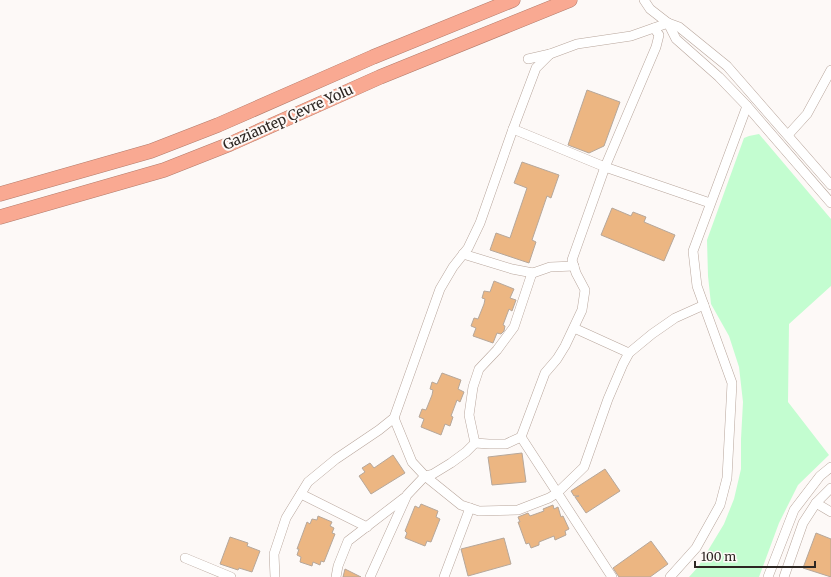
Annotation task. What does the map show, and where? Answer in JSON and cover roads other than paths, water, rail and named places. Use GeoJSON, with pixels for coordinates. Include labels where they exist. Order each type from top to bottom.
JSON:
{"type":"FeatureCollection","features":[{"type":"Feature","properties":{"kind":"highway","name":"Gaziantep Çevre Yolu"},"geometry":{"type":"LineString","coordinates":[[0,194],[158,148],[218,125],[373,57],[513,0]]}},
{"type":"Feature","properties":{"kind":"highway","name":"Gaziantep Çevre Yolu"},"geometry":{"type":"LineString","coordinates":[[0,217],[164,170],[230,144],[380,77],[570,0]]}},
{"type":"Feature","properties":{"kind":"street"},"geometry":{"type":"LineString","coordinates":[[645,1],[650,8],[668,23],[679,27],[728,66],[831,185]]}},
{"type":"Feature","properties":{"kind":"street"},"geometry":{"type":"LineString","coordinates":[[528,59],[550,54],[577,44],[631,36],[668,23]]}},
{"type":"Feature","properties":{"kind":"street"},"geometry":{"type":"LineString","coordinates":[[668,23],[676,39],[719,77],[747,106],[831,203]]}},
{"type":"Feature","properties":{"kind":"street"},"geometry":{"type":"LineString","coordinates":[[336,577],[338,566],[348,541],[407,496],[425,476],[433,474],[451,463],[475,443],[506,444],[521,437],[545,373],[557,359],[565,346],[582,310],[585,290],[572,260],[605,167],[656,48],[658,35],[654,28]]}},
{"type":"Feature","properties":{"kind":"street"},"geometry":{"type":"LineString","coordinates":[[275,577],[274,554],[286,518],[308,482],[336,459],[394,418],[440,289],[453,267],[468,248],[480,223],[536,68],[550,54]]}},
{"type":"Feature","properties":{"kind":"street"},"geometry":{"type":"LineString","coordinates":[[788,135],[807,114],[831,70]]}},
{"type":"Feature","properties":{"kind":"street"},"geometry":{"type":"LineString","coordinates":[[670,577],[696,548],[720,505],[728,478],[732,383],[697,286],[693,251],[747,106]]}},
{"type":"Feature","properties":{"kind":"street"},"geometry":{"type":"LineString","coordinates":[[513,129],[605,167],[710,203]]}},
{"type":"Feature","properties":{"kind":"street"},"geometry":{"type":"LineString","coordinates":[[463,254],[512,269],[532,273],[550,267],[574,266]]}},
{"type":"Feature","properties":{"kind":"street"},"geometry":{"type":"LineString","coordinates":[[475,443],[469,415],[473,387],[479,369],[497,350],[514,327],[532,273]]}},
{"type":"Feature","properties":{"kind":"street"},"geometry":{"type":"LineString","coordinates":[[394,418],[412,462],[425,476],[461,505],[479,511],[518,510],[549,498],[557,493],[584,467],[608,399],[629,353],[652,334],[676,318],[704,305]]}},
{"type":"Feature","properties":{"kind":"street"},"geometry":{"type":"LineString","coordinates":[[574,328],[629,353]]}},
{"type":"Feature","properties":{"kind":"street"},"geometry":{"type":"LineString","coordinates":[[521,437],[612,577]]}},
{"type":"Feature","properties":{"kind":"street"},"geometry":{"type":"LineString","coordinates":[[768,577],[794,510],[820,476],[831,467]]}},
{"type":"Feature","properties":{"kind":"street"},"geometry":{"type":"LineString","coordinates":[[784,577],[803,523],[816,502],[831,488]]}},
{"type":"Feature","properties":{"kind":"street"},"geometry":{"type":"LineString","coordinates":[[301,494],[367,527]]}},
{"type":"Feature","properties":{"kind":"street"},"geometry":{"type":"LineString","coordinates":[[370,577],[407,496]]}},
{"type":"Feature","properties":{"kind":"street"},"geometry":{"type":"LineString","coordinates":[[816,502],[831,512]]}},
{"type":"Feature","properties":{"kind":"street"},"geometry":{"type":"LineString","coordinates":[[444,577],[470,508]]}},
{"type":"Feature","properties":{"kind":"street"},"geometry":{"type":"LineString","coordinates":[[185,558],[231,577]]}}]}
